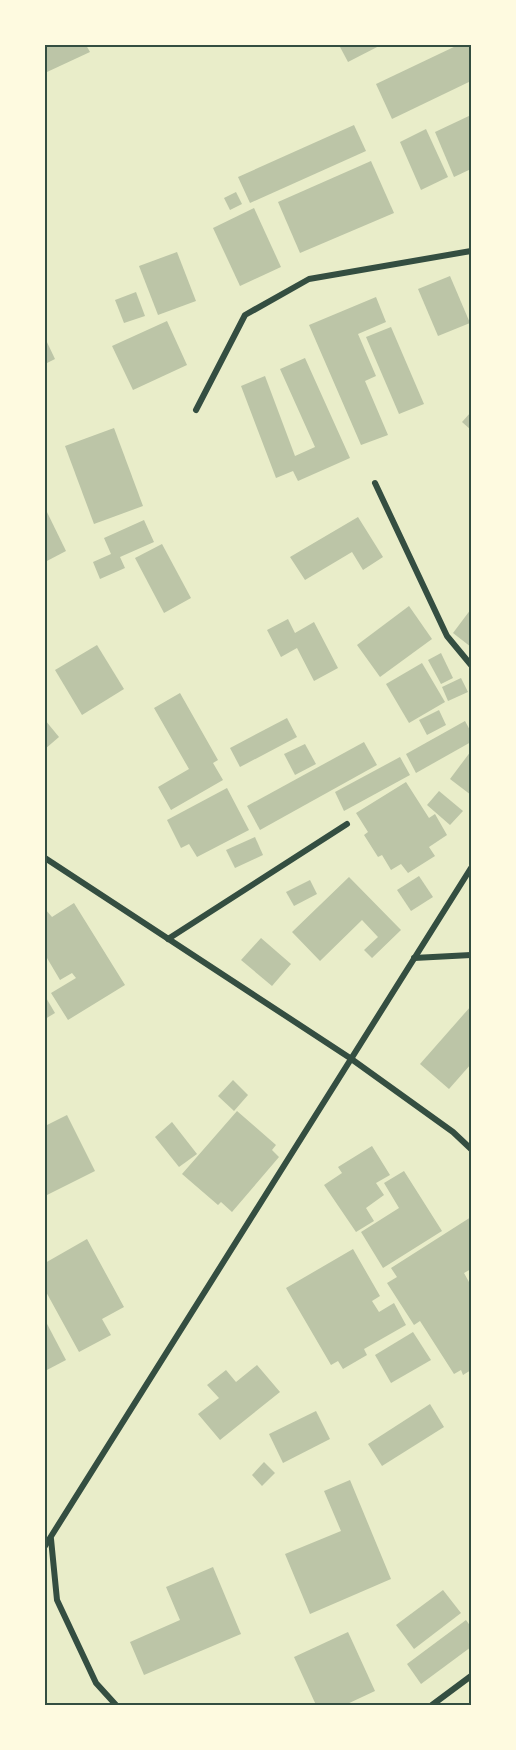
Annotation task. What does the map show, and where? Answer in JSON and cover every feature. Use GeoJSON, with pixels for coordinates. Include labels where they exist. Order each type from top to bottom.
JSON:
{"type":"FeatureCollection","features":[{"type":"Feature","properties":{"kind":"street"},"geometry":{"type":"LineString","coordinates":[[196,410],[245,315],[309,279],[471,251]]}},
{"type":"Feature","properties":{"kind":"street"},"geometry":{"type":"LineString","coordinates":[[375,483],[447,636],[471,665]]}},
{"type":"Feature","properties":{"kind":"street"},"geometry":{"type":"LineString","coordinates":[[168,939],[347,824]]}},
{"type":"Feature","properties":{"kind":"street"},"geometry":{"type":"LineString","coordinates":[[45,858],[350,1058],[453,1132],[471,1149]]}},
{"type":"Feature","properties":{"kind":"street"},"geometry":{"type":"LineString","coordinates":[[45,1546],[471,868]]}},
{"type":"Feature","properties":{"kind":"street"},"geometry":{"type":"LineString","coordinates":[[414,958],[471,955]]}},
{"type":"Feature","properties":{"kind":"street"},"geometry":{"type":"LineString","coordinates":[[51,1539],[57,1600],[96,1683],[116,1705]]}},
{"type":"Feature","properties":{"kind":"street"},"geometry":{"type":"LineString","coordinates":[[432,1705],[471,1676]]}},
{"type":"Feature","properties":{"kind":"building"},"geometry":{"type":"Polygon","coordinates":[[[45,45],[86,45],[90,52],[47,72],[45,45]]]}},
{"type":"Feature","properties":{"kind":"building"},"geometry":{"type":"Polygon","coordinates":[[[339,45],[381,45],[348,62],[339,45]]]}},
{"type":"Feature","properties":{"kind":"building"},"geometry":{"type":"Polygon","coordinates":[[[458,45],[471,45],[471,81],[392,119],[376,84],[458,45]]]}},
{"type":"Feature","properties":{"kind":"building"},"geometry":{"type":"Polygon","coordinates":[[[471,115],[471,169],[454,177],[435,132],[471,115]]]}},
{"type":"Feature","properties":{"kind":"building"},"geometry":{"type":"Polygon","coordinates":[[[354,125],[366,151],[250,203],[238,177],[354,125]]]}},
{"type":"Feature","properties":{"kind":"building"},"geometry":{"type":"Polygon","coordinates":[[[426,129],[448,177],[421,190],[400,142],[426,129]]]}},
{"type":"Feature","properties":{"kind":"building"},"geometry":{"type":"Polygon","coordinates":[[[371,161],[394,213],[300,253],[278,202],[371,161]]]}},
{"type":"Feature","properties":{"kind":"building"},"geometry":{"type":"Polygon","coordinates":[[[236,192],[242,204],[230,210],[224,198],[236,192]]]}},
{"type":"Feature","properties":{"kind":"building"},"geometry":{"type":"Polygon","coordinates":[[[254,208],[281,267],[240,286],[213,228],[254,208]]]}},
{"type":"Feature","properties":{"kind":"building"},"geometry":{"type":"Polygon","coordinates":[[[177,252],[196,301],[158,315],[139,266],[177,252]]]}},
{"type":"Feature","properties":{"kind":"building"},"geometry":{"type":"Polygon","coordinates":[[[450,276],[470,323],[438,336],[418,289],[450,276]]]}},
{"type":"Feature","properties":{"kind":"building"},"geometry":{"type":"Polygon","coordinates":[[[136,292],[145,316],[124,323],[115,300],[136,292]]]}},
{"type":"Feature","properties":{"kind":"building"},"geometry":{"type":"Polygon","coordinates":[[[376,297],[386,322],[358,334],[376,376],[365,381],[388,435],[361,445],[309,325],[376,297]]]}},
{"type":"Feature","properties":{"kind":"building"},"geometry":{"type":"Polygon","coordinates":[[[167,321],[187,365],[133,390],[112,346],[167,321]]]}},
{"type":"Feature","properties":{"kind":"building"},"geometry":{"type":"Polygon","coordinates":[[[391,327],[424,404],[399,414],[366,337],[391,327]]]}},
{"type":"Feature","properties":{"kind":"building"},"geometry":{"type":"Polygon","coordinates":[[[45,338],[55,359],[45,364],[45,338]]]}},
{"type":"Feature","properties":{"kind":"building"},"geometry":{"type":"Polygon","coordinates":[[[305,358],[350,458],[298,481],[293,471],[276,478],[241,386],[265,376],[295,456],[315,447],[280,369],[305,358]]]}},
{"type":"Feature","properties":{"kind":"building"},"geometry":{"type":"Polygon","coordinates":[[[471,412],[471,430],[462,422],[471,412]]]}},
{"type":"Feature","properties":{"kind":"building"},"geometry":{"type":"Polygon","coordinates":[[[114,428],[143,506],[94,524],[65,446],[114,428]]]}},
{"type":"Feature","properties":{"kind":"building"},"geometry":{"type":"Polygon","coordinates":[[[45,508],[66,551],[45,562],[45,508]]]}},
{"type":"Feature","properties":{"kind":"building"},"geometry":{"type":"Polygon","coordinates":[[[358,517],[383,557],[363,570],[352,552],[305,580],[290,557],[358,517]]]}},
{"type":"Feature","properties":{"kind":"building"},"geometry":{"type":"Polygon","coordinates":[[[144,520],[154,542],[120,557],[125,568],[100,579],[93,562],[111,554],[104,538],[144,520]]]}},
{"type":"Feature","properties":{"kind":"building"},"geometry":{"type":"Polygon","coordinates":[[[162,544],[191,598],[164,613],[135,558],[162,544]]]}},
{"type":"Feature","properties":{"kind":"building"},"geometry":{"type":"Polygon","coordinates":[[[409,606],[432,639],[380,677],[357,645],[409,606]]]}},
{"type":"Feature","properties":{"kind":"building"},"geometry":{"type":"Polygon","coordinates":[[[471,609],[471,647],[453,633],[471,609]]]}},
{"type":"Feature","properties":{"kind":"building"},"geometry":{"type":"Polygon","coordinates":[[[288,619],[295,633],[314,622],[338,668],[314,681],[297,648],[281,657],[267,630],[288,619]]]}},
{"type":"Feature","properties":{"kind":"building"},"geometry":{"type":"Polygon","coordinates":[[[97,645],[124,689],[82,715],[55,670],[97,645]]]}},
{"type":"Feature","properties":{"kind":"building"},"geometry":{"type":"Polygon","coordinates":[[[441,653],[453,678],[441,684],[428,660],[441,653]]]}},
{"type":"Feature","properties":{"kind":"building"},"geometry":{"type":"Polygon","coordinates":[[[422,663],[445,702],[409,723],[386,684],[422,663]]]}},
{"type":"Feature","properties":{"kind":"building"},"geometry":{"type":"Polygon","coordinates":[[[461,678],[468,692],[448,701],[442,687],[461,678]]]}},
{"type":"Feature","properties":{"kind":"building"},"geometry":{"type":"Polygon","coordinates":[[[180,693],[218,760],[213,763],[223,780],[171,810],[158,787],[189,769],[154,708],[180,693]]]}},
{"type":"Feature","properties":{"kind":"building"},"geometry":{"type":"Polygon","coordinates":[[[439,710],[446,725],[427,735],[419,720],[439,710]]]}},
{"type":"Feature","properties":{"kind":"building"},"geometry":{"type":"Polygon","coordinates":[[[287,718],[297,737],[240,767],[230,748],[287,718]]]}},
{"type":"Feature","properties":{"kind":"building"},"geometry":{"type":"Polygon","coordinates":[[[45,720],[59,737],[45,749],[45,720]]]}},
{"type":"Feature","properties":{"kind":"building"},"geometry":{"type":"Polygon","coordinates":[[[465,721],[471,732],[471,742],[416,773],[406,754],[465,721]]]}},
{"type":"Feature","properties":{"kind":"building"},"geometry":{"type":"Polygon","coordinates":[[[364,742],[377,765],[260,830],[247,806],[364,742]]]}},
{"type":"Feature","properties":{"kind":"building"},"geometry":{"type":"Polygon","coordinates":[[[305,744],[316,764],[295,775],[284,754],[305,744]]]}},
{"type":"Feature","properties":{"kind":"building"},"geometry":{"type":"Polygon","coordinates":[[[471,751],[471,795],[450,779],[471,751]]]}},
{"type":"Feature","properties":{"kind":"building"},"geometry":{"type":"Polygon","coordinates":[[[400,757],[410,775],[344,811],[335,792],[400,757]]]}},
{"type":"Feature","properties":{"kind":"building"},"geometry":{"type":"Polygon","coordinates":[[[406,782],[429,818],[435,814],[447,835],[429,847],[435,856],[408,873],[401,864],[391,870],[382,855],[378,857],[364,835],[368,832],[356,813],[406,782]]]}},
{"type":"Feature","properties":{"kind":"building"},"geometry":{"type":"Polygon","coordinates":[[[227,788],[249,830],[197,857],[189,844],[181,848],[167,820],[227,788]]]}},
{"type":"Feature","properties":{"kind":"building"},"geometry":{"type":"Polygon","coordinates":[[[439,791],[463,811],[450,825],[427,805],[439,791]]]}},
{"type":"Feature","properties":{"kind":"building"},"geometry":{"type":"Polygon","coordinates":[[[255,837],[263,855],[235,868],[226,850],[255,837]]]}},
{"type":"Feature","properties":{"kind":"building"},"geometry":{"type":"Polygon","coordinates":[[[419,876],[433,897],[411,911],[397,890],[419,876]]]}},
{"type":"Feature","properties":{"kind":"building"},"geometry":{"type":"Polygon","coordinates":[[[349,877],[401,930],[372,958],[364,950],[378,937],[362,920],[320,961],[292,932],[349,877]]]}},
{"type":"Feature","properties":{"kind":"building"},"geometry":{"type":"Polygon","coordinates":[[[310,880],[317,894],[294,906],[286,892],[310,880]]]}},
{"type":"Feature","properties":{"kind":"building"},"geometry":{"type":"Polygon","coordinates":[[[74,903],[125,985],[68,1020],[51,993],[76,978],[72,973],[60,980],[47,958],[45,959],[45,909],[52,917],[74,903]]]}},
{"type":"Feature","properties":{"kind":"building"},"geometry":{"type":"Polygon","coordinates":[[[261,938],[291,964],[272,986],[241,960],[261,938]]]}},
{"type":"Feature","properties":{"kind":"building"},"geometry":{"type":"Polygon","coordinates":[[[45,996],[55,1013],[45,1019],[45,996]]]}},
{"type":"Feature","properties":{"kind":"building"},"geometry":{"type":"Polygon","coordinates":[[[471,1006],[471,1064],[449,1089],[420,1064],[471,1006]]]}},
{"type":"Feature","properties":{"kind":"building"},"geometry":{"type":"Polygon","coordinates":[[[233,1080],[248,1095],[234,1111],[218,1096],[233,1080]]]}},
{"type":"Feature","properties":{"kind":"building"},"geometry":{"type":"Polygon","coordinates":[[[237,1111],[276,1145],[272,1150],[279,1157],[232,1212],[221,1202],[218,1205],[182,1174],[237,1111]]]}},
{"type":"Feature","properties":{"kind":"building"},"geometry":{"type":"Polygon","coordinates":[[[67,1115],[95,1171],[45,1196],[45,1126],[67,1115]]]}},
{"type":"Feature","properties":{"kind":"building"},"geometry":{"type":"Polygon","coordinates":[[[172,1122],[197,1154],[179,1167],[155,1137],[172,1122]]]}},
{"type":"Feature","properties":{"kind":"building"},"geometry":{"type":"Polygon","coordinates":[[[372,1146],[390,1175],[376,1183],[384,1195],[366,1208],[374,1221],[356,1232],[324,1185],[342,1173],[338,1167],[372,1146]]]}},
{"type":"Feature","properties":{"kind":"building"},"geometry":{"type":"Polygon","coordinates":[[[404,1171],[442,1231],[383,1268],[361,1232],[399,1208],[384,1183],[404,1171]]]}},
{"type":"Feature","properties":{"kind":"building"},"geometry":{"type":"Polygon","coordinates":[[[471,1217],[471,1269],[464,1273],[469,1282],[471,1281],[471,1370],[463,1375],[461,1370],[454,1374],[420,1321],[414,1325],[387,1283],[397,1277],[391,1268],[471,1217]]]}},
{"type":"Feature","properties":{"kind":"building"},"geometry":{"type":"Polygon","coordinates":[[[87,1239],[124,1307],[102,1319],[111,1335],[79,1352],[45,1290],[45,1263],[87,1239]]]}},
{"type":"Feature","properties":{"kind":"building"},"geometry":{"type":"Polygon","coordinates":[[[353,1249],[380,1296],[372,1301],[379,1312],[394,1303],[406,1325],[364,1349],[367,1355],[343,1369],[338,1361],[331,1365],[286,1288],[353,1249]]]}},
{"type":"Feature","properties":{"kind":"building"},"geometry":{"type":"Polygon","coordinates":[[[45,1320],[66,1360],[45,1371],[45,1320]]]}},
{"type":"Feature","properties":{"kind":"building"},"geometry":{"type":"Polygon","coordinates":[[[413,1332],[431,1360],[391,1383],[375,1355],[413,1332]]]}},
{"type":"Feature","properties":{"kind":"building"},"geometry":{"type":"Polygon","coordinates":[[[257,1365],[280,1392],[220,1440],[198,1414],[219,1398],[207,1385],[226,1370],[236,1382],[257,1365]]]}},
{"type":"Feature","properties":{"kind":"building"},"geometry":{"type":"Polygon","coordinates":[[[430,1404],[444,1427],[382,1466],[368,1444],[430,1404]]]}},
{"type":"Feature","properties":{"kind":"building"},"geometry":{"type":"Polygon","coordinates":[[[316,1411],[330,1439],[283,1463],[269,1434],[316,1411]]]}},
{"type":"Feature","properties":{"kind":"building"},"geometry":{"type":"Polygon","coordinates":[[[264,1462],[275,1473],[262,1486],[252,1475],[264,1462]]]}},
{"type":"Feature","properties":{"kind":"building"},"geometry":{"type":"Polygon","coordinates":[[[350,1480],[391,1579],[310,1614],[285,1554],[341,1531],[324,1491],[350,1480]]]}},
{"type":"Feature","properties":{"kind":"building"},"geometry":{"type":"Polygon","coordinates":[[[213,1567],[241,1634],[144,1675],[130,1642],[180,1620],[166,1587],[213,1567]]]}},
{"type":"Feature","properties":{"kind":"building"},"geometry":{"type":"Polygon","coordinates":[[[443,1590],[461,1613],[414,1649],[396,1625],[443,1590]]]}},
{"type":"Feature","properties":{"kind":"building"},"geometry":{"type":"Polygon","coordinates":[[[466,1620],[471,1627],[471,1647],[421,1684],[407,1664],[466,1620]]]}},
{"type":"Feature","properties":{"kind":"building"},"geometry":{"type":"Polygon","coordinates":[[[348,1632],[375,1691],[345,1705],[316,1705],[294,1657],[348,1632]]]}}]}
